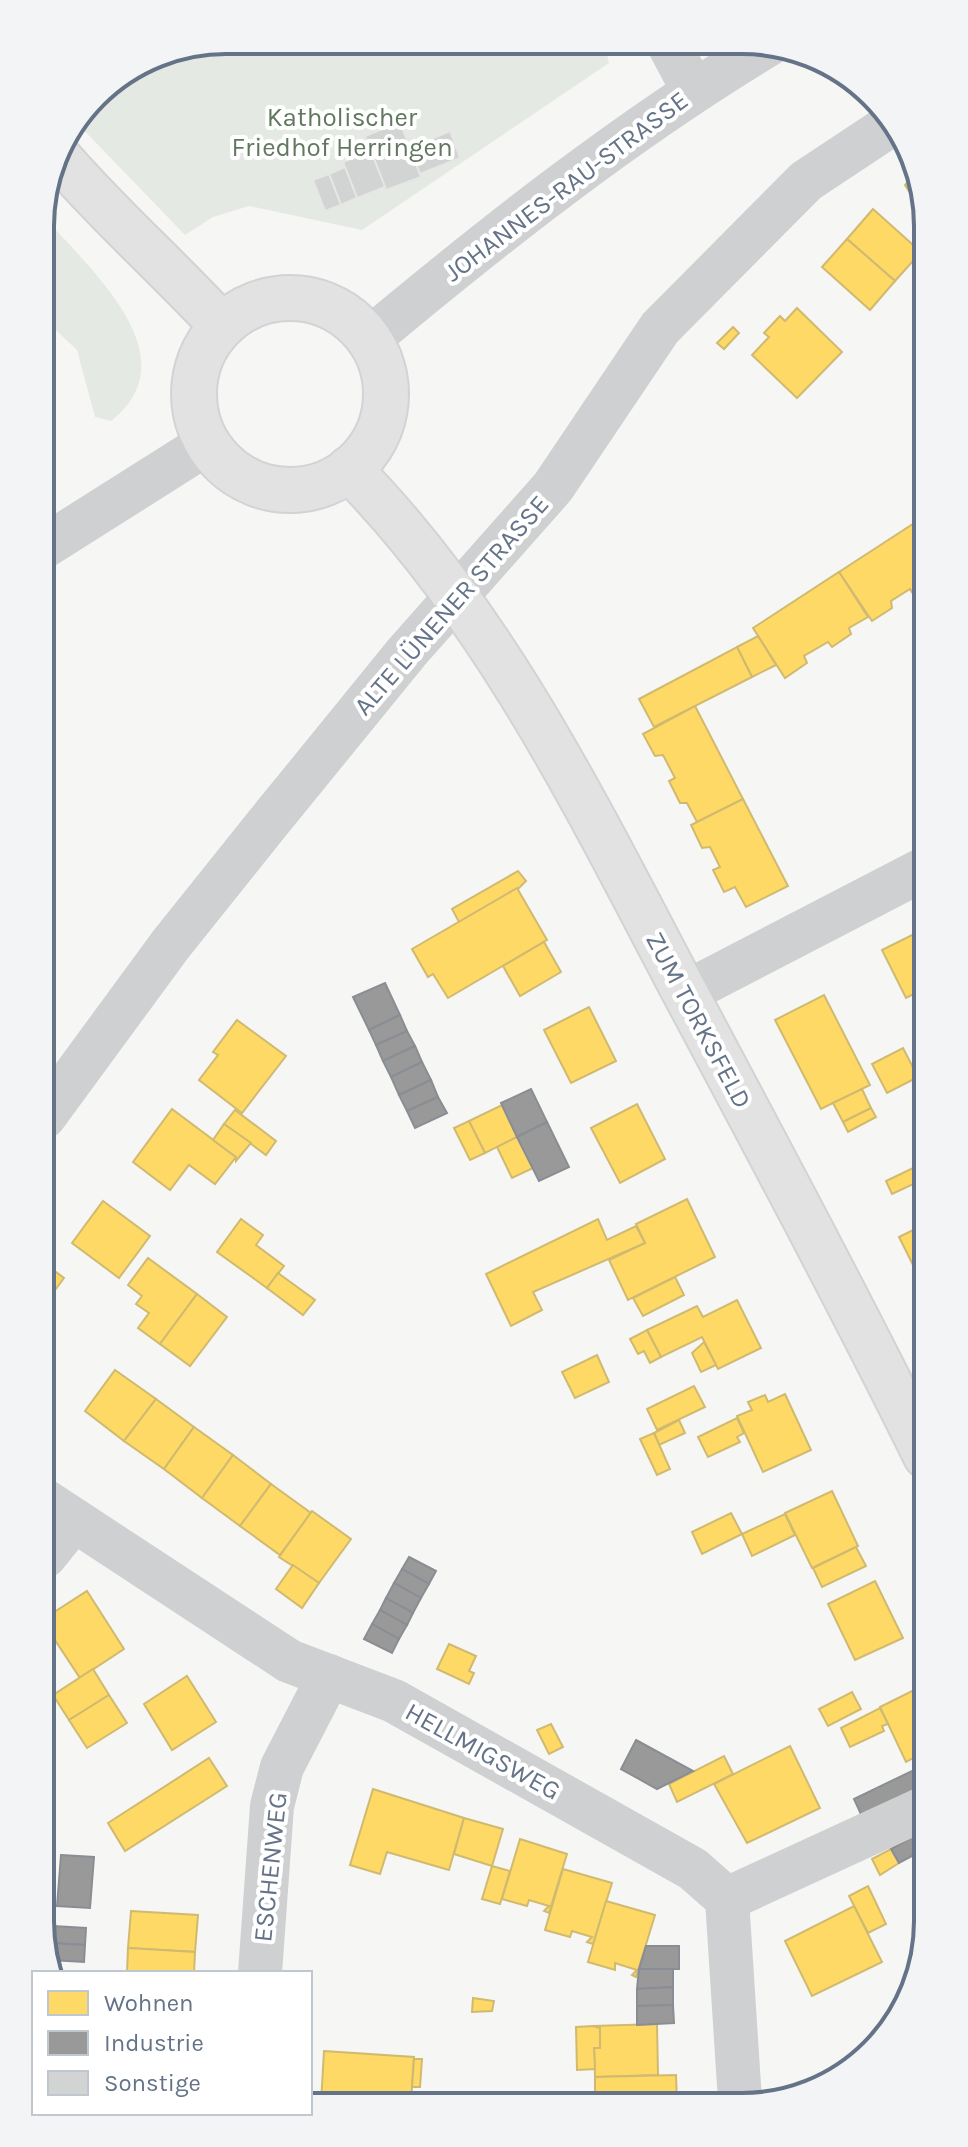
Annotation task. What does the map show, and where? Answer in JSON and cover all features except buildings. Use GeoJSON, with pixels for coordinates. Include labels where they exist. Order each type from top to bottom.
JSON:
{"type":"FeatureCollection","features":[{"type":"Feature","properties":{"kind":"main road"},"geometry":{"type":"LineString","coordinates":[[65,165],[97,202],[176,275],[222,326]]}},
{"type":"Feature","properties":{"kind":"main road"},"geometry":{"type":"LineString","coordinates":[[298,299],[338,312],[368,340],[383,372],[385,408],[373,442],[349,469],[313,487],[272,488],[235,473],[208,443],[196,414],[194,383],[203,352],[222,326],[257,304],[298,299]]}},
{"type":"Feature","properties":{"kind":"main road","name":"ZUM TORKSFELD"},"geometry":{"type":"LineString","coordinates":[[349,469],[392,513],[456,594],[550,743],[685,993],[914,1433]]}},
{"type":"Feature","properties":{"kind":"street"},"geometry":{"type":"LineString","coordinates":[[674,54],[693,90]]}},
{"type":"Feature","properties":{"kind":"street","name":"JOHANNES-RAU-STRASSE"},"geometry":{"type":"LineString","coordinates":[[368,340],[499,235],[693,90],[753,54]]}},
{"type":"Feature","properties":{"kind":"street","name":"ALTE LÜNENER STRASSE"},"geometry":{"type":"LineString","coordinates":[[54,1103],[171,944],[456,594],[553,487],[660,328],[806,181],[884,129]]}},
{"type":"Feature","properties":{"kind":"street"},"geometry":{"type":"LineString","coordinates":[[54,540],[208,443]]}},
{"type":"Feature","properties":{"kind":"street"},"geometry":{"type":"LineString","coordinates":[[685,993],[914,874]]}},
{"type":"Feature","properties":{"kind":"street","name":"HELLMIGSWEG"},"geometry":{"type":"LineString","coordinates":[[59,1511],[289,1661],[394,1701],[435,1723],[693,1869],[727,1899]]}},
{"type":"Feature","properties":{"kind":"street","name":"ESCHENWEG"},"geometry":{"type":"LineString","coordinates":[[260,1971],[272,1806],[282,1767],[329,1676]]}},
{"type":"Feature","properties":{"kind":"street"},"geometry":{"type":"LineString","coordinates":[[739,2093],[727,1899],[914,1813]]}},
{"type":"Feature","properties":{"kind":"green space","name":"Katholischer Friedhof Herringen"},"geometry":{"type":"Polygon","coordinates":[[[215,54],[607,54],[609,63],[362,230],[249,206],[213,217],[185,235],[83,130],[130,83],[160,67],[215,54]]]}},
{"type":"Feature","properties":{"kind":"green space"},"geometry":{"type":"Polygon","coordinates":[[[54,228],[124,312],[137,340],[141,368],[134,395],[111,421],[95,417],[77,350],[54,328],[54,228]]]}}]}
